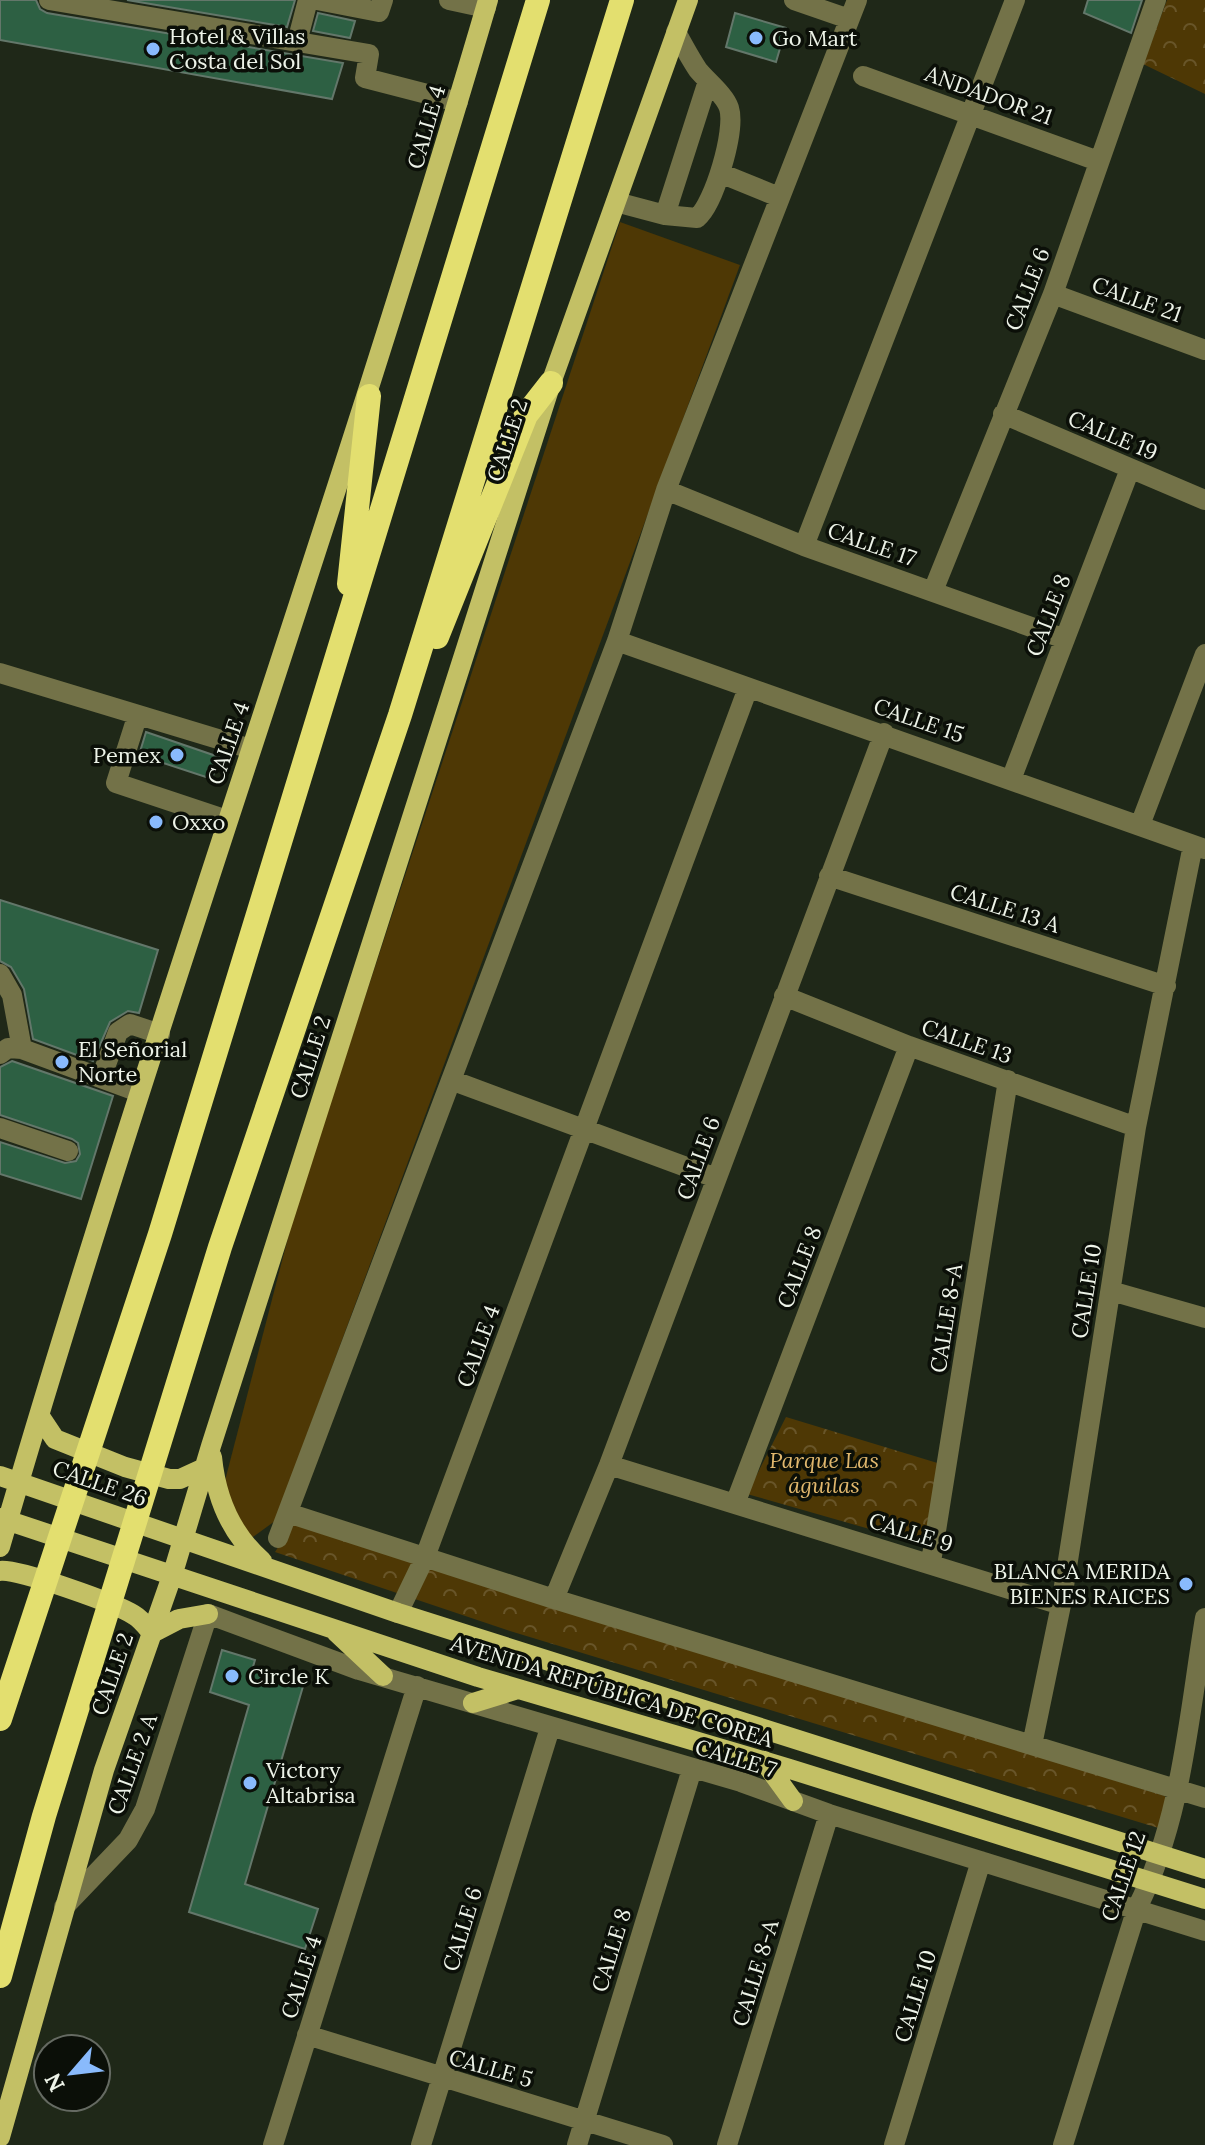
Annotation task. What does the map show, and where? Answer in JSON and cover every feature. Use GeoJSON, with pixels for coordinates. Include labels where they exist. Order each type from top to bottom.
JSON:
{"type":"FeatureCollection","features":[{"type":"Feature","properties":{"kind":"highway"},"geometry":{"type":"LineString","coordinates":[[0,1719],[160,1234],[344,642],[538,0]]}},
{"type":"Feature","properties":{"kind":"highway"},"geometry":{"type":"LineString","coordinates":[[0,1976],[44,1816],[220,1247],[400,715],[622,0]]}},
{"type":"Feature","properties":{"kind":"highway"},"geometry":{"type":"LineString","coordinates":[[400,715],[449,613],[526,415],[551,383]]}},
{"type":"Feature","properties":{"kind":"highway"},"geometry":{"type":"LineString","coordinates":[[344,642],[369,396]]}},
{"type":"Feature","properties":{"kind":"main road","name":"CALLE 2"},"geometry":{"type":"LineString","coordinates":[[0,2137],[104,1770],[173,1573],[551,383],[688,0]]}},
{"type":"Feature","properties":{"kind":"main road","name":"CALLE 4"},"geometry":{"type":"LineString","coordinates":[[0,1547],[10,1478],[41,1418],[139,1092],[369,396],[487,4]]}},
{"type":"Feature","properties":{"kind":"main road"},"geometry":{"type":"LineString","coordinates":[[41,1418],[55,1439],[125,1467],[169,1479],[180,1479],[204,1468]]}},
{"type":"Feature","properties":{"kind":"main road"},"geometry":{"type":"LineString","coordinates":[[211,1446],[214,1483],[221,1505],[247,1548],[271,1569]]}},
{"type":"Feature","properties":{"kind":"main road","name":"CALLE 26"},"geometry":{"type":"LineString","coordinates":[[10,1478],[184,1538]]}},
{"type":"Feature","properties":{"kind":"main road","name":"AVENIDA REPÚBLICA DE COREA"},"geometry":{"type":"LineString","coordinates":[[4,1519],[518,1689],[764,1761],[1205,1899]]}},
{"type":"Feature","properties":{"kind":"main road","name":"AVENIDA REPÚBLICA DE COREA"},"geometry":{"type":"LineString","coordinates":[[184,1538],[398,1613],[1205,1869]]}},
{"type":"Feature","properties":{"kind":"main road"},"geometry":{"type":"LineString","coordinates":[[0,1571],[8,1570],[133,1614],[152,1633],[179,1619],[208,1614]]}},
{"type":"Feature","properties":{"kind":"main road"},"geometry":{"type":"LineString","coordinates":[[331,1627],[383,1676]]}},
{"type":"Feature","properties":{"kind":"main road"},"geometry":{"type":"LineString","coordinates":[[473,1703],[518,1689]]}},
{"type":"Feature","properties":{"kind":"main road"},"geometry":{"type":"LineString","coordinates":[[764,1761],[793,1801]]}},
{"type":"Feature","properties":{"kind":"street"},"geometry":{"type":"LineString","coordinates":[[49,0],[85,3],[369,54],[365,78],[458,102]]}},
{"type":"Feature","properties":{"kind":"street"},"geometry":{"type":"LineString","coordinates":[[297,42],[308,0]]}},
{"type":"Feature","properties":{"kind":"street"},"geometry":{"type":"LineString","coordinates":[[317,0],[379,12],[383,0]]}},
{"type":"Feature","properties":{"kind":"street"},"geometry":{"type":"LineString","coordinates":[[449,0],[487,4]]}},
{"type":"Feature","properties":{"kind":"street"},"geometry":{"type":"LineString","coordinates":[[278,1538],[617,641],[666,490],[853,10],[794,0]]}},
{"type":"Feature","properties":{"kind":"street"},"geometry":{"type":"LineString","coordinates":[[804,546],[1015,0]]}},
{"type":"Feature","properties":{"kind":"street","name":"CALLE 6"},"geometry":{"type":"LineString","coordinates":[[933,591],[1053,294],[1156,0]]}},
{"type":"Feature","properties":{"kind":"street"},"geometry":{"type":"LineString","coordinates":[[616,202],[665,215],[697,218],[706,211],[720,173],[731,125],[729,107],[676,32]]}},
{"type":"Feature","properties":{"kind":"street","name":"ANDADOR 21"},"geometry":{"type":"LineString","coordinates":[[863,76],[1098,161]]}},
{"type":"Feature","properties":{"kind":"street"},"geometry":{"type":"LineString","coordinates":[[665,215],[708,81]]}},
{"type":"Feature","properties":{"kind":"street"},"geometry":{"type":"LineString","coordinates":[[720,173],[779,197]]}},
{"type":"Feature","properties":{"kind":"street","name":"CALLE 21"},"geometry":{"type":"LineString","coordinates":[[1053,294],[1205,350]]}},
{"type":"Feature","properties":{"kind":"street","name":"CALLE 19"},"geometry":{"type":"LineString","coordinates":[[1003,414],[1205,500]]}},
{"type":"Feature","properties":{"kind":"street","name":"CALLE 8"},"geometry":{"type":"LineString","coordinates":[[1012,777],[1130,469]]}},
{"type":"Feature","properties":{"kind":"street","name":"CALLE 17"},"geometry":{"type":"LineString","coordinates":[[666,490],[804,546],[1065,639]]}},
{"type":"Feature","properties":{"kind":"street","name":"CALLE 15"},"geometry":{"type":"LineString","coordinates":[[617,641],[1012,777],[1199,847]]}},
{"type":"Feature","properties":{"kind":"street"},"geometry":{"type":"LineString","coordinates":[[1140,825],[1205,654]]}},
{"type":"Feature","properties":{"kind":"street"},"geometry":{"type":"LineString","coordinates":[[0,673],[137,717],[251,749]]}},
{"type":"Feature","properties":{"kind":"street","name":"CALLE 4"},"geometry":{"type":"LineString","coordinates":[[398,1613],[425,1557],[748,688]]}},
{"type":"Feature","properties":{"kind":"street"},"geometry":{"type":"LineString","coordinates":[[137,717],[116,783],[227,820]]}},
{"type":"Feature","properties":{"kind":"street","name":"CALLE 6"},"geometry":{"type":"LineString","coordinates":[[554,1599],[609,1465],[884,733]]}},
{"type":"Feature","properties":{"kind":"street","name":"CALLE 10"},"geometry":{"type":"LineString","coordinates":[[1032,1745],[1061,1605],[1136,1127],[1199,847]]}},
{"type":"Feature","properties":{"kind":"street","name":"CALLE 13 A"},"geometry":{"type":"LineString","coordinates":[[829,876],[1166,986]]}},
{"type":"Feature","properties":{"kind":"street"},"geometry":{"type":"LineString","coordinates":[[0,974],[12,995],[22,1049]]}},
{"type":"Feature","properties":{"kind":"street","name":"CALLE 13"},"geometry":{"type":"LineString","coordinates":[[784,996],[909,1046],[1136,1127]]}},
{"type":"Feature","properties":{"kind":"street"},"geometry":{"type":"LineString","coordinates":[[101,1078],[118,1032],[130,1024],[160,1034]]}},
{"type":"Feature","properties":{"kind":"street","name":"CALLE 8"},"geometry":{"type":"LineString","coordinates":[[735,1504],[909,1046]]}},
{"type":"Feature","properties":{"kind":"street"},"geometry":{"type":"LineString","coordinates":[[0,1054],[8,1048],[22,1049],[139,1092]]}},
{"type":"Feature","properties":{"kind":"street"},"geometry":{"type":"LineString","coordinates":[[451,1080],[716,1178]]}},
{"type":"Feature","properties":{"kind":"street","name":"CALLE 8-A"},"geometry":{"type":"LineString","coordinates":[[931,1562],[1008,1080]]}},
{"type":"Feature","properties":{"kind":"street"},"geometry":{"type":"LineString","coordinates":[[0,1128],[68,1151]]}},
{"type":"Feature","properties":{"kind":"street"},"geometry":{"type":"LineString","coordinates":[[1111,1291],[1205,1318]]}},
{"type":"Feature","properties":{"kind":"street","name":"CALLE 9"},"geometry":{"type":"LineString","coordinates":[[609,1465],[931,1562],[1061,1605]]}},
{"type":"Feature","properties":{"kind":"street"},"geometry":{"type":"LineString","coordinates":[[288,1513],[554,1599],[1205,1798]]}},
{"type":"Feature","properties":{"kind":"street","name":"CALLE 7"},"geometry":{"type":"LineString","coordinates":[[208,1614],[383,1676],[692,1769],[1205,1931]]}},
{"type":"Feature","properties":{"kind":"street","name":"CALLE 2 A"},"geometry":{"type":"LineString","coordinates":[[63,1908],[128,1840],[145,1809],[208,1614]]}},
{"type":"Feature","properties":{"kind":"street","name":"CALLE 12"},"geometry":{"type":"LineString","coordinates":[[1063,2145],[1137,1908],[1151,1880],[1176,1790],[1205,1618]]}},
{"type":"Feature","properties":{"kind":"street","name":"CALLE 4"},"geometry":{"type":"LineString","coordinates":[[273,2145],[417,1686]]}},
{"type":"Feature","properties":{"kind":"street","name":"CALLE 6"},"geometry":{"type":"LineString","coordinates":[[421,2145],[550,1728]]}},
{"type":"Feature","properties":{"kind":"street","name":"CALLE 8"},"geometry":{"type":"LineString","coordinates":[[577,2145],[692,1769]]}},
{"type":"Feature","properties":{"kind":"street","name":"CALLE 8-A"},"geometry":{"type":"LineString","coordinates":[[727,2145],[829,1814]]}},
{"type":"Feature","properties":{"kind":"street","name":"CALLE 10"},"geometry":{"type":"LineString","coordinates":[[894,2145],[981,1861]]}},
{"type":"Feature","properties":{"kind":"street","name":"CALLE 5"},"geometry":{"type":"LineString","coordinates":[[307,2035],[441,2079],[663,2145]]}},
{"type":"Feature","properties":{"kind":"green space"},"geometry":{"type":"Polygon","coordinates":[[[1167,0],[1205,0],[1205,94],[1143,64],[1167,0]]]}},
{"type":"Feature","properties":{"kind":"green space"},"geometry":{"type":"Polygon","coordinates":[[[620,222],[740,265],[275,1521],[253,1537],[232,1520],[221,1496],[296,1207],[620,222]]]}},
{"type":"Feature","properties":{"kind":"green space","name":"Parque Las águilas"},"geometry":{"type":"Polygon","coordinates":[[[786,1417],[944,1465],[929,1546],[747,1494],[786,1417]]]}},
{"type":"Feature","properties":{"kind":"green space"},"geometry":{"type":"Polygon","coordinates":[[[293,1524],[1165,1796],[1165,1830],[510,1631],[275,1552],[293,1524]]]}},
{"type":"Feature","properties":{"kind":"building","name":"Hotel & Villas Costa del Sol"},"geometry":{"type":"Polygon","coordinates":[[[0,0],[36,0],[40,9],[47,13],[343,63],[332,99],[0,40],[0,0]]]}},
{"type":"Feature","properties":{"kind":"building"},"geometry":{"type":"Polygon","coordinates":[[[127,0],[295,0],[287,27],[127,0]]]}},
{"type":"Feature","properties":{"kind":"building"},"geometry":{"type":"Polygon","coordinates":[[[1088,0],[1142,0],[1131,33],[1084,13],[1088,0]]]}},
{"type":"Feature","properties":{"kind":"building"},"geometry":{"type":"Polygon","coordinates":[[[318,13],[355,21],[350,38],[313,31],[318,13]]]}},
{"type":"Feature","properties":{"kind":"building","name":"Go Mart"},"geometry":{"type":"Polygon","coordinates":[[[735,13],[786,28],[776,62],[726,47],[735,13]]]}},
{"type":"Feature","properties":{"kind":"building","name":"Pemex"},"geometry":{"type":"Polygon","coordinates":[[[146,732],[219,757],[212,779],[139,755],[146,732]]]}},
{"type":"Feature","properties":{"kind":"building"},"geometry":{"type":"Polygon","coordinates":[[[0,900],[158,950],[139,1013],[128,1011],[110,1022],[93,1061],[33,1039],[24,989],[11,967],[0,961],[0,900]]]}},
{"type":"Feature","properties":{"kind":"building"},"geometry":{"type":"Polygon","coordinates":[[[12,1061],[113,1096],[81,1199],[0,1174],[0,1142],[65,1163],[76,1161],[80,1154],[78,1143],[72,1139],[0,1115],[0,1067],[12,1061]]]}},
{"type":"Feature","properties":{"kind":"building","name":"Victory Altabrisa"},"geometry":{"type":"Polygon","coordinates":[[[222,1650],[255,1660],[252,1670],[304,1683],[245,1884],[318,1909],[305,1949],[189,1912],[249,1705],[210,1692],[222,1650]]]}},
{"type":"Feature","properties":{"kind":"place","name":"Go Mart"},"geometry":{"type":"Point","coordinates":[756,38]}},
{"type":"Feature","properties":{"kind":"place","name":"Hotel & Villas Costa del Sol"},"geometry":{"type":"Point","coordinates":[153,49]}},
{"type":"Feature","properties":{"kind":"place","name":"Pemex"},"geometry":{"type":"Point","coordinates":[177,755]}},
{"type":"Feature","properties":{"kind":"place","name":"Oxxo"},"geometry":{"type":"Point","coordinates":[156,822]}},
{"type":"Feature","properties":{"kind":"place","name":"El Señorial Norte"},"geometry":{"type":"Point","coordinates":[62,1062]}},
{"type":"Feature","properties":{"kind":"place","name":"BLANCA MERIDA BIENES RAICES"},"geometry":{"type":"Point","coordinates":[1186,1584]}},
{"type":"Feature","properties":{"kind":"place","name":"Circle K"},"geometry":{"type":"Point","coordinates":[232,1676]}},
{"type":"Feature","properties":{"kind":"place","name":"Victory Altabrisa"},"geometry":{"type":"Point","coordinates":[250,1783]}}]}
